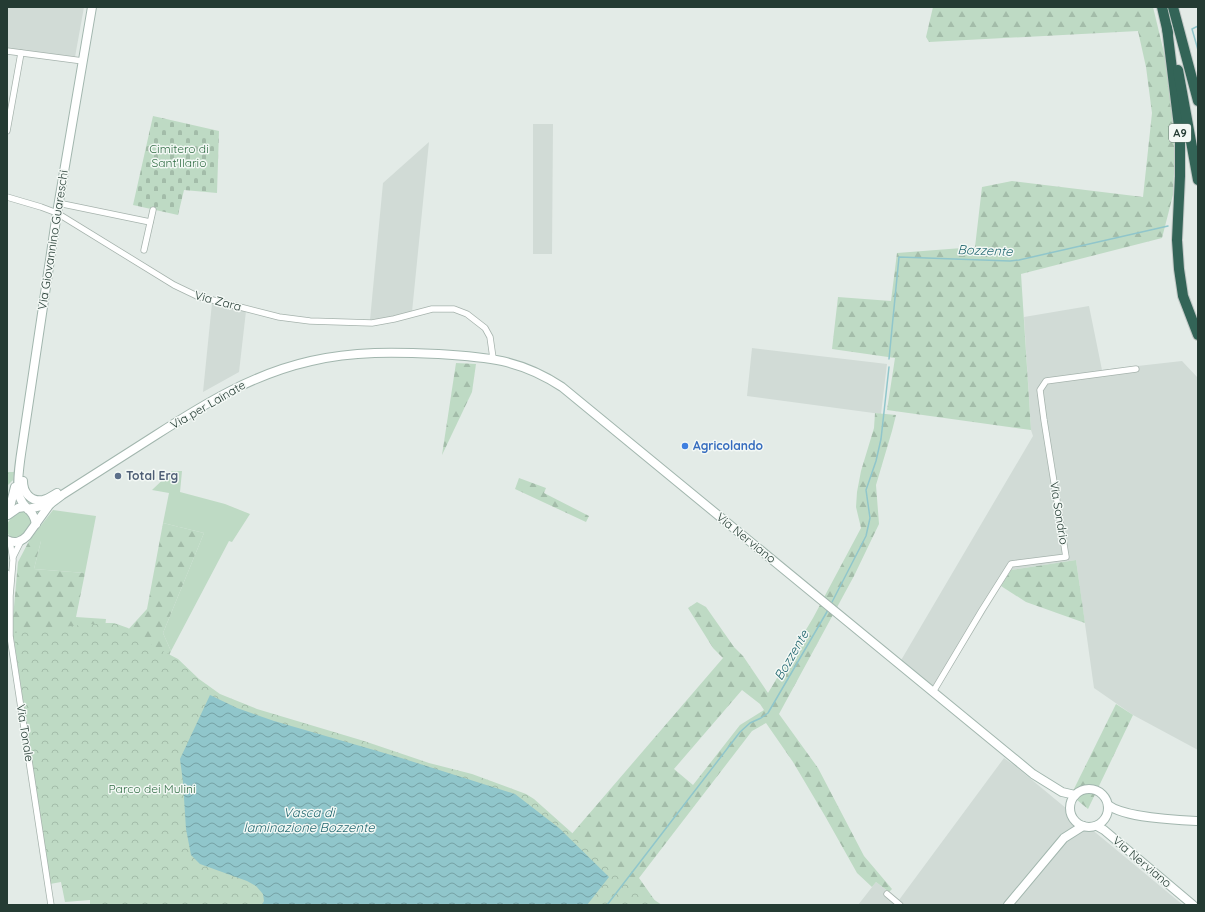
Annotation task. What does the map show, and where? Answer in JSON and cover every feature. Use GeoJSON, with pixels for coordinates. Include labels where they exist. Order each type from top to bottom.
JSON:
{"type":"FeatureCollection","features":[{"type":"Feature","properties":{"kind":"highway"},"geometry":{"type":"LineString","coordinates":[[1162,7],[1181,82],[1198,180]]}},
{"type":"Feature","properties":{"kind":"highway"},"geometry":{"type":"LineString","coordinates":[[1173,7],[1198,101]]}},
{"type":"Feature","properties":{"kind":"highway"},"geometry":{"type":"LineString","coordinates":[[1178,7],[1198,78]]}},
{"type":"Feature","properties":{"kind":"highway","name":"A9"},"geometry":{"type":"LineString","coordinates":[[1167,28],[1180,135],[1177,240],[1179,269],[1184,296],[1198,334]]}},
{"type":"Feature","properties":{"kind":"street","name":"Via Giovannino Guareschi"},"geometry":{"type":"LineString","coordinates":[[12,493],[18,478],[58,203],[92,7]]}},
{"type":"Feature","properties":{"kind":"street"},"geometry":{"type":"LineString","coordinates":[[7,51],[83,61]]}},
{"type":"Feature","properties":{"kind":"street"},"geometry":{"type":"LineString","coordinates":[[7,132],[20,53]]}},
{"type":"Feature","properties":{"kind":"street","name":"Via Zara"},"geometry":{"type":"LineString","coordinates":[[7,196],[41,206],[57,213],[180,288],[209,300],[294,320],[358,323],[387,321],[432,309],[452,309],[467,314],[485,328],[490,337],[494,358]]}},
{"type":"Feature","properties":{"kind":"street"},"geometry":{"type":"LineString","coordinates":[[58,203],[150,222]]}},
{"type":"Feature","properties":{"kind":"street"},"geometry":{"type":"LineString","coordinates":[[144,250],[153,210]]}},
{"type":"Feature","properties":{"kind":"street","name":"Via per Lainate"},"geometry":{"type":"LineString","coordinates":[[22,540],[27,536],[50,504],[217,397],[247,382],[279,370],[317,360],[355,354],[395,352],[456,355]]}},
{"type":"Feature","properties":{"kind":"street","name":"Via Nerviano"},"geometry":{"type":"LineString","coordinates":[[456,355],[494,358],[518,364],[533,370],[562,387],[1041,780],[1062,792]]}},
{"type":"Feature","properties":{"kind":"street","name":"Via Sondrio"},"geometry":{"type":"LineString","coordinates":[[934,692],[1011,564],[1066,557],[1040,390],[1046,381],[1136,369]]}},
{"type":"Feature","properties":{"kind":"street"},"geometry":{"type":"LineString","coordinates":[[23,441],[27,451],[23,487],[29,497],[36,500],[48,498],[96,470],[104,468]]}},
{"type":"Feature","properties":{"kind":"street"},"geometry":{"type":"LineString","coordinates":[[8,509],[18,478]]}},
{"type":"Feature","properties":{"kind":"street"},"geometry":{"type":"LineString","coordinates":[[12,493],[34,515],[36,524]]}},
{"type":"Feature","properties":{"kind":"street","name":"Via per Lainate"},"geometry":{"type":"LineString","coordinates":[[8,509],[50,504]]}},
{"type":"Feature","properties":{"kind":"street"},"geometry":{"type":"LineString","coordinates":[[12,560],[8,540],[15,542],[22,540]]}},
{"type":"Feature","properties":{"kind":"street"},"geometry":{"type":"LineString","coordinates":[[12,560],[16,549],[22,540]]}},
{"type":"Feature","properties":{"kind":"street","name":"Via Tonale"},"geometry":{"type":"LineString","coordinates":[[12,560],[10,636],[51,905]]}},
{"type":"Feature","properties":{"kind":"street"},"geometry":{"type":"LineString","coordinates":[[7,573],[10,596]]}},
{"type":"Feature","properties":{"kind":"street"},"geometry":{"type":"LineString","coordinates":[[1071,805],[1075,795],[1083,790],[1092,790],[1097,791],[1104,797],[1108,805],[1115,810],[1166,820],[1198,821]]}},
{"type":"Feature","properties":{"kind":"street"},"geometry":{"type":"LineString","coordinates":[[1062,792],[1075,795]]}},
{"type":"Feature","properties":{"kind":"street"},"geometry":{"type":"LineString","coordinates":[[1062,792],[1071,805],[1075,821],[1082,826],[1090,827],[1124,812]]}},
{"type":"Feature","properties":{"kind":"street"},"geometry":{"type":"LineString","coordinates":[[1103,820],[1108,805]]}},
{"type":"Feature","properties":{"kind":"street"},"geometry":{"type":"LineString","coordinates":[[1064,838],[1073,817]]}},
{"type":"Feature","properties":{"kind":"street","name":"Via Nerviano"},"geometry":{"type":"LineString","coordinates":[[1103,820],[1110,835],[1193,905]]}},
{"type":"Feature","properties":{"kind":"street"},"geometry":{"type":"LineString","coordinates":[[1008,905],[1064,838],[1082,826]]}},
{"type":"Feature","properties":{"kind":"street"},"geometry":{"type":"LineString","coordinates":[[887,894],[900,905]]}},
{"type":"Feature","properties":{"kind":"shaded area"},"geometry":{"type":"Polygon","coordinates":[[[7,7],[84,7],[75,57],[7,49],[7,7]]]}},
{"type":"Feature","properties":{"kind":"shaded area"},"geometry":{"type":"Polygon","coordinates":[[[533,124],[553,124],[552,254],[533,254],[533,124]]]}},
{"type":"Feature","properties":{"kind":"shaded area"},"geometry":{"type":"Polygon","coordinates":[[[429,142],[412,312],[384,319],[370,320],[383,183],[429,142]]]}},
{"type":"Feature","properties":{"kind":"shaded area"},"geometry":{"type":"Polygon","coordinates":[[[212,303],[246,311],[239,372],[203,392],[212,303]]]}},
{"type":"Feature","properties":{"kind":"shaded area"},"geometry":{"type":"Polygon","coordinates":[[[1089,306],[1102,370],[1182,361],[1198,378],[1198,750],[1133,715],[1094,688],[1076,560],[1011,570],[937,691],[900,662],[1033,436],[1031,430],[1024,317],[1089,306]]]}},
{"type":"Feature","properties":{"kind":"shaded area"},"geometry":{"type":"Polygon","coordinates":[[[752,348],[887,364],[881,414],[747,396],[752,348]]]}},
{"type":"Feature","properties":{"kind":"shaded area"},"geometry":{"type":"Polygon","coordinates":[[[1004,758],[1183,905],[858,905],[876,882],[899,900],[1004,758]]]}},
{"type":"Feature","properties":{"kind":"green space"},"geometry":{"type":"Polygon","coordinates":[[[933,7],[1153,7],[1166,61],[1176,129],[1173,195],[1162,238],[1021,274],[1031,430],[887,410],[895,358],[832,349],[838,297],[891,301],[897,253],[975,247],[982,187],[1012,181],[1143,197],[1152,113],[1146,67],[1138,31],[929,42],[926,37],[933,7]]]}},
{"type":"Feature","properties":{"kind":"green space","name":"Cimitero di Sant'Ilario"},"geometry":{"type":"Polygon","coordinates":[[[153,116],[219,131],[217,193],[184,190],[178,215],[133,205],[153,116]]]}},
{"type":"Feature","properties":{"kind":"green space"},"geometry":{"type":"Polygon","coordinates":[[[456,363],[476,364],[472,392],[442,455],[456,363]]]}},
{"type":"Feature","properties":{"kind":"green space"},"geometry":{"type":"Polygon","coordinates":[[[875,413],[896,415],[876,485],[879,524],[854,576],[779,714],[818,768],[864,856],[892,889],[889,892],[876,882],[872,887],[857,873],[793,762],[766,723],[752,731],[639,878],[658,905],[602,905],[570,836],[723,658],[713,648],[688,608],[697,602],[706,607],[734,647],[743,656],[768,693],[813,618],[861,528],[856,507],[857,492],[861,471],[874,428],[875,413]],[[742,690],[674,769],[693,785],[740,725],[764,710],[760,704],[742,690]]]}},
{"type":"Feature","properties":{"kind":"green space"},"geometry":{"type":"Polygon","coordinates":[[[172,471],[182,471],[180,492],[225,504],[250,514],[232,542],[229,541],[171,651],[163,633],[204,533],[163,523],[169,493],[152,490],[172,471]]]}},
{"type":"Feature","properties":{"kind":"green space"},"geometry":{"type":"Polygon","coordinates":[[[7,472],[14,472],[13,480],[7,486],[7,472]]]}},
{"type":"Feature","properties":{"kind":"green space"},"geometry":{"type":"Polygon","coordinates":[[[519,478],[546,488],[544,493],[589,516],[586,522],[515,489],[519,478]]]}},
{"type":"Feature","properties":{"kind":"green space"},"geometry":{"type":"Polygon","coordinates":[[[53,510],[96,516],[85,573],[34,569],[41,541],[29,541],[53,510]]]}},
{"type":"Feature","properties":{"kind":"green space"},"geometry":{"type":"Polygon","coordinates":[[[21,511],[30,516],[32,519],[31,523],[20,538],[12,538],[8,534],[7,524],[13,515],[21,511]]]}},
{"type":"Feature","properties":{"kind":"green space"},"geometry":{"type":"Polygon","coordinates":[[[163,523],[204,533],[163,633],[171,651],[167,660],[126,632],[147,609],[163,523]]]}},
{"type":"Feature","properties":{"kind":"green space"},"geometry":{"type":"Polygon","coordinates":[[[29,541],[41,541],[34,569],[85,573],[76,617],[106,619],[105,628],[16,639],[7,645],[7,630],[12,629],[18,562],[29,541]]]}},
{"type":"Feature","properties":{"kind":"green space"},"geometry":{"type":"Polygon","coordinates":[[[1076,560],[1085,623],[1026,602],[1001,586],[1011,570],[1076,560]]]}},
{"type":"Feature","properties":{"kind":"green space","name":"Parco dei Mulini"},"geometry":{"type":"Polygon","coordinates":[[[114,623],[128,628],[155,647],[178,659],[199,679],[220,694],[257,709],[364,741],[429,763],[472,774],[526,794],[534,799],[626,881],[662,905],[90,905],[90,900],[65,902],[61,882],[50,884],[13,633],[114,623]]]}},
{"type":"Feature","properties":{"kind":"green space"},"geometry":{"type":"Polygon","coordinates":[[[1116,704],[1133,715],[1088,809],[1071,795],[1116,704]]]}},
{"type":"Feature","properties":{"kind":"water","name":"Vasca di laminazione Bozzente"},"geometry":{"type":"Polygon","coordinates":[[[210,695],[237,708],[274,721],[398,757],[515,794],[559,828],[609,877],[587,905],[262,905],[264,901],[263,894],[256,886],[247,881],[200,864],[191,855],[186,829],[180,759],[210,695]]]}},
{"type":"Feature","properties":{"kind":"waterway","name":"Bozzente"},"geometry":{"type":"LineString","coordinates":[[1198,26],[1192,29],[1198,50]]}},
{"type":"Feature","properties":{"kind":"waterway","name":"Bozzente"},"geometry":{"type":"LineString","coordinates":[[889,359],[899,257],[1010,261],[1019,260],[1168,226]]}},
{"type":"Feature","properties":{"kind":"waterway","name":"Bozzente"},"geometry":{"type":"LineString","coordinates":[[831,604],[866,536],[870,518],[866,490],[876,461],[881,439],[889,367]]}},
{"type":"Feature","properties":{"kind":"waterway","name":"Bozzente"},"geometry":{"type":"LineString","coordinates":[[607,905],[740,732],[750,723],[768,713],[828,610]]}},
{"type":"Feature","properties":{"kind":"place","name":"Agricolando"},"geometry":{"type":"Point","coordinates":[685,446]}},
{"type":"Feature","properties":{"kind":"place","name":"Total Erg"},"geometry":{"type":"Point","coordinates":[118,476]}}]}
